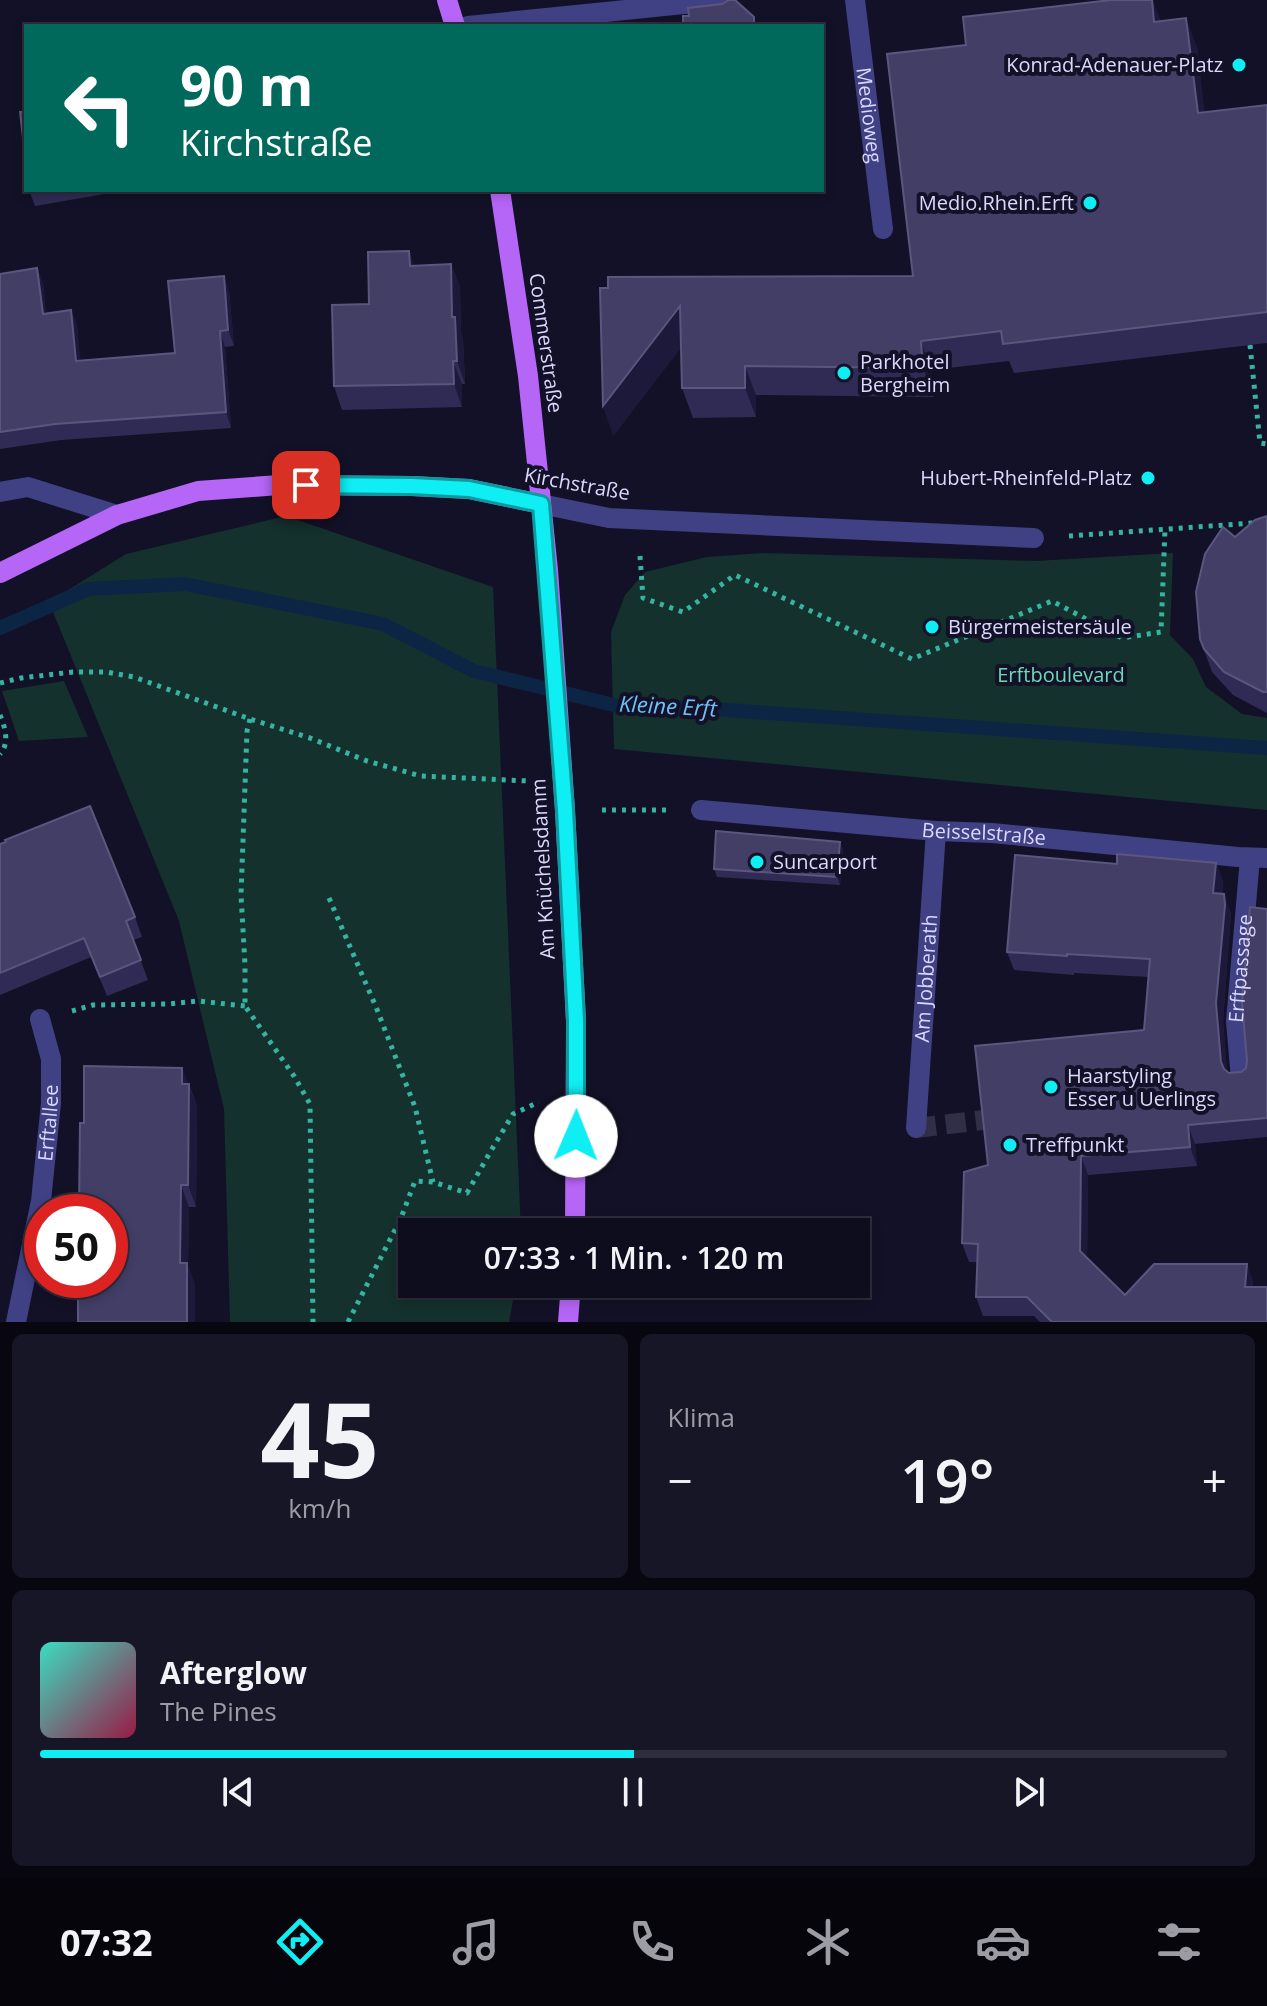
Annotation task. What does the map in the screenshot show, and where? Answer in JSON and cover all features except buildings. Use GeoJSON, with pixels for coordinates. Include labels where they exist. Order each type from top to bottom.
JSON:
{"type":"FeatureCollection","features":[{"type":"Feature","properties":{"kind":"main road"},"geometry":{"type":"LineString","coordinates":[[447,0],[454,24]]}},
{"type":"Feature","properties":{"kind":"main road","name":"Commerstraße"},"geometry":{"type":"LineString","coordinates":[[500,192],[528,376],[541,504]]}},
{"type":"Feature","properties":{"kind":"main road","name":"Kirchstraße"},"geometry":{"type":"LineString","coordinates":[[0,573],[117,515],[198,491],[279,485],[412,486],[469,489],[541,504]]}},
{"type":"Feature","properties":{"kind":"main road","name":"Am Knüchelsdamm"},"geometry":{"type":"LineString","coordinates":[[541,504],[565,810],[576,1021],[575,1218]]}},
{"type":"Feature","properties":{"kind":"main road"},"geometry":{"type":"LineString","coordinates":[[568,1322],[570,1298]]}},
{"type":"Feature","properties":{"kind":"street"},"geometry":{"type":"LineString","coordinates":[[488,24],[723,0]]}},
{"type":"Feature","properties":{"kind":"street","name":"Medioweg"},"geometry":{"type":"LineString","coordinates":[[855,0],[883,229]]}},
{"type":"Feature","properties":{"kind":"street"},"geometry":{"type":"LineString","coordinates":[[0,492],[28,487],[117,515]]}},
{"type":"Feature","properties":{"kind":"street","name":"Kirchstraße"},"geometry":{"type":"LineString","coordinates":[[541,504],[609,518],[1034,538]]}},
{"type":"Feature","properties":{"kind":"street","name":"Beisselstraße"},"geometry":{"type":"LineString","coordinates":[[701,810],[1258,858]]}},
{"type":"Feature","properties":{"kind":"street","name":"Am Jobberath"},"geometry":{"type":"LineString","coordinates":[[916,1128],[936,831]]}},
{"type":"Feature","properties":{"kind":"street","name":"Erftpassage"},"geometry":{"type":"LineString","coordinates":[[1241,1080],[1236,1021],[1258,858]]}},
{"type":"Feature","properties":{"kind":"street","name":"Erftallee"},"geometry":{"type":"LineString","coordinates":[[16,1322],[41,1201],[51,1103],[51,1059],[40,1019]]}},
{"type":"Feature","properties":{"kind":"path"},"geometry":{"type":"LineString","coordinates":[[1250,345],[1260,443],[1267,444]]}},
{"type":"Feature","properties":{"kind":"path"},"geometry":{"type":"LineString","coordinates":[[636,519],[643,598],[683,612],[735,575],[912,659],[1052,601],[1122,638],[1161,632],[1165,529]]}},
{"type":"Feature","properties":{"kind":"path"},"geometry":{"type":"LineString","coordinates":[[1034,538],[1267,522]]}},
{"type":"Feature","properties":{"kind":"path"},"geometry":{"type":"LineString","coordinates":[[0,683],[47,675],[106,672],[134,677],[367,761],[421,776],[563,784]]}},
{"type":"Feature","properties":{"kind":"path"},"geometry":{"type":"LineString","coordinates":[[0,715],[6,729],[4,749],[0,754]]}},
{"type":"Feature","properties":{"kind":"path"},"geometry":{"type":"LineString","coordinates":[[250,719],[241,895],[245,1006],[310,1104],[313,1322]]}},
{"type":"Feature","properties":{"kind":"path"},"geometry":{"type":"LineString","coordinates":[[565,810],[701,810]]}},
{"type":"Feature","properties":{"kind":"path"},"geometry":{"type":"LineString","coordinates":[[329,898],[415,1107],[433,1182]]}},
{"type":"Feature","properties":{"kind":"path"},"geometry":{"type":"LineString","coordinates":[[40,1019],[93,1005],[198,1001],[245,1006]]}},
{"type":"Feature","properties":{"kind":"path"},"geometry":{"type":"LineString","coordinates":[[348,1322],[401,1218],[415,1181],[433,1182],[467,1193],[513,1114],[577,1084]]}},
{"type":"Feature","properties":{"kind":"green space"},"geometry":{"type":"Polygon","coordinates":[[[286,516],[493,587],[520,1218],[398,1218],[398,1298],[513,1298],[509,1322],[230,1322],[224,1109],[179,921],[49,602],[126,554],[286,516]]]}},
{"type":"Feature","properties":{"kind":"green space","name":"Erftboulevard"},"geometry":{"type":"Polygon","coordinates":[[[764,553],[1035,561],[1173,553],[1170,635],[1193,659],[1206,687],[1242,714],[1267,718],[1267,810],[614,749],[611,632],[625,595],[645,572],[707,557],[764,553]]]}},
{"type":"Feature","properties":{"kind":"green space"},"geometry":{"type":"Polygon","coordinates":[[[64,681],[88,737],[19,741],[2,691],[64,681]]]}},
{"type":"Feature","properties":{"kind":"waterway","name":"Kleine Erft"},"geometry":{"type":"LineString","coordinates":[[0,628],[88,589],[185,584],[383,624],[474,671],[622,707],[684,707],[1267,748]]}},
{"type":"Feature","properties":{"kind":"tunnel"},"geometry":{"type":"LineString","coordinates":[[916,1128],[1008,1117]]}},
{"type":"Feature","properties":{"kind":"place","name":"Konrad-Adenauer-Platz"},"geometry":{"type":"Point","coordinates":[1239,65]}},
{"type":"Feature","properties":{"kind":"place","name":"Medio.Rhein.Erft"},"geometry":{"type":"Point","coordinates":[1090,203]}},
{"type":"Feature","properties":{"kind":"place","name":"Parkhotel Bergheim"},"geometry":{"type":"Point","coordinates":[844,373]}},
{"type":"Feature","properties":{"kind":"place","name":"Hubert-Rheinfeld-Platz"},"geometry":{"type":"Point","coordinates":[1148,478]}},
{"type":"Feature","properties":{"kind":"place","name":"Bürgermeistersäule"},"geometry":{"type":"Point","coordinates":[932,627]}},
{"type":"Feature","properties":{"kind":"place","name":"Suncarport"},"geometry":{"type":"Point","coordinates":[757,862]}},
{"type":"Feature","properties":{"kind":"place","name":"Haarstyling Esser u Uerlings"},"geometry":{"type":"Point","coordinates":[1051,1087]}},
{"type":"Feature","properties":{"kind":"place","name":"Treffpunkt"},"geometry":{"type":"Point","coordinates":[1010,1145]}},
{"type":"Feature","properties":{"kind":"route"},"geometry":{"type":"LineString","coordinates":[[306,485],[469,489],[541,504],[565,810],[576,1021],[576,1136]]}}]}
